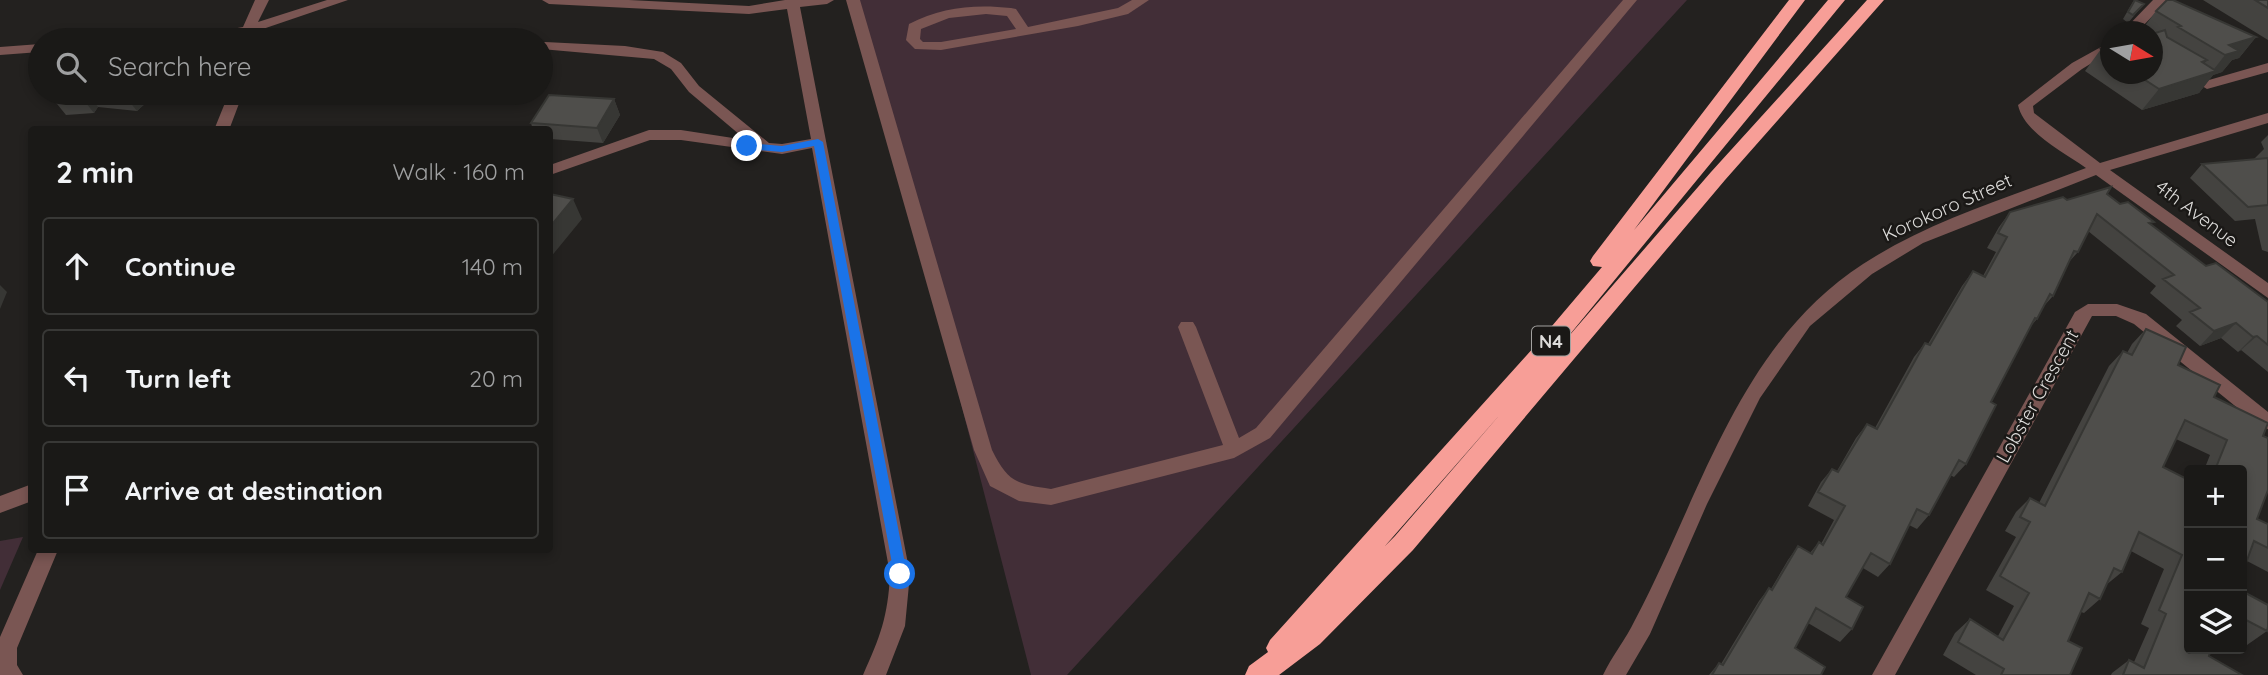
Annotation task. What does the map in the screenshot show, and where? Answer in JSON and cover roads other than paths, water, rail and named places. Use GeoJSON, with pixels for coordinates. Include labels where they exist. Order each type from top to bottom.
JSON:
{"type":"FeatureCollection","features":[{"type":"Feature","properties":{"kind":"highway"},"geometry":{"type":"LineString","coordinates":[[1543,352],[1593,270],[1797,0]]}},
{"type":"Feature","properties":{"kind":"highway","name":"N4"},"geometry":{"type":"LineString","coordinates":[[1257,675],[1543,352],[1837,0]]}},
{"type":"Feature","properties":{"kind":"highway"},"geometry":{"type":"LineString","coordinates":[[1257,675],[1311,636],[1404,543],[1709,187],[1876,0]]}},
{"type":"Feature","properties":{"kind":"street"},"geometry":{"type":"LineString","coordinates":[[249,28],[262,0]]}},
{"type":"Feature","properties":{"kind":"street"},"geometry":{"type":"LineString","coordinates":[[254,28],[341,0]]}},
{"type":"Feature","properties":{"kind":"street"},"geometry":{"type":"LineString","coordinates":[[549,0],[737,10],[827,0]]}},
{"type":"Feature","properties":{"kind":"street"},"geometry":{"type":"LineString","coordinates":[[853,0],[983,450],[997,480],[1019,493],[1051,497],[1234,450],[1263,433],[1630,0]]}},
{"type":"Feature","properties":{"kind":"street"},"geometry":{"type":"LineString","coordinates":[[1024,31],[1011,12],[990,9],[927,19],[914,27],[913,40],[920,46],[942,46],[1024,31],[1123,12],[1142,0]]}},
{"type":"Feature","properties":{"kind":"street"},"geometry":{"type":"LineString","coordinates":[[2140,21],[2161,0]]}},
{"type":"Feature","properties":{"kind":"street"},"geometry":{"type":"LineString","coordinates":[[792,3],[900,574],[900,599],[892,632],[874,675]]}},
{"type":"Feature","properties":{"kind":"street"},"geometry":{"type":"LineString","coordinates":[[279,28],[312,8]]}},
{"type":"Feature","properties":{"kind":"street"},"geometry":{"type":"LineString","coordinates":[[553,46],[625,50],[658,55],[676,66],[694,89],[765,148]]}},
{"type":"Feature","properties":{"kind":"street"},"geometry":{"type":"LineString","coordinates":[[0,51],[28,49]]}},
{"type":"Feature","properties":{"kind":"street","name":"4th Avenue"},"geometry":{"type":"LineString","coordinates":[[2100,53],[2077,66],[2025,105],[2027,114],[2034,123],[2100,168],[2268,292]]}},
{"type":"Feature","properties":{"kind":"street"},"geometry":{"type":"LineString","coordinates":[[2163,56],[2207,85],[2268,67]]}},
{"type":"Feature","properties":{"kind":"street"},"geometry":{"type":"LineString","coordinates":[[223,126],[231,105]]}},
{"type":"Feature","properties":{"kind":"street","name":"Korokoro Street"},"geometry":{"type":"LineString","coordinates":[[1614,675],[1643,627],[1698,503],[1753,394],[1804,321],[1866,270],[1917,239],[2100,168],[2268,118]]}},
{"type":"Feature","properties":{"kind":"street"},"geometry":{"type":"LineString","coordinates":[[553,169],[649,135],[681,135],[782,149],[818,142]]}},
{"type":"Feature","properties":{"kind":"street","name":"Lobster Crescent"},"geometry":{"type":"LineString","coordinates":[[1883,675],[2081,317],[2088,310],[2117,310],[2140,319],[2268,422]]}},
{"type":"Feature","properties":{"kind":"street"},"geometry":{"type":"LineString","coordinates":[[1187,327],[1234,450]]}},
{"type":"Feature","properties":{"kind":"street"},"geometry":{"type":"LineString","coordinates":[[0,505],[28,494]]}},
{"type":"Feature","properties":{"kind":"street"},"geometry":{"type":"LineString","coordinates":[[12,675],[6,668],[6,649],[47,553]]}}]}
